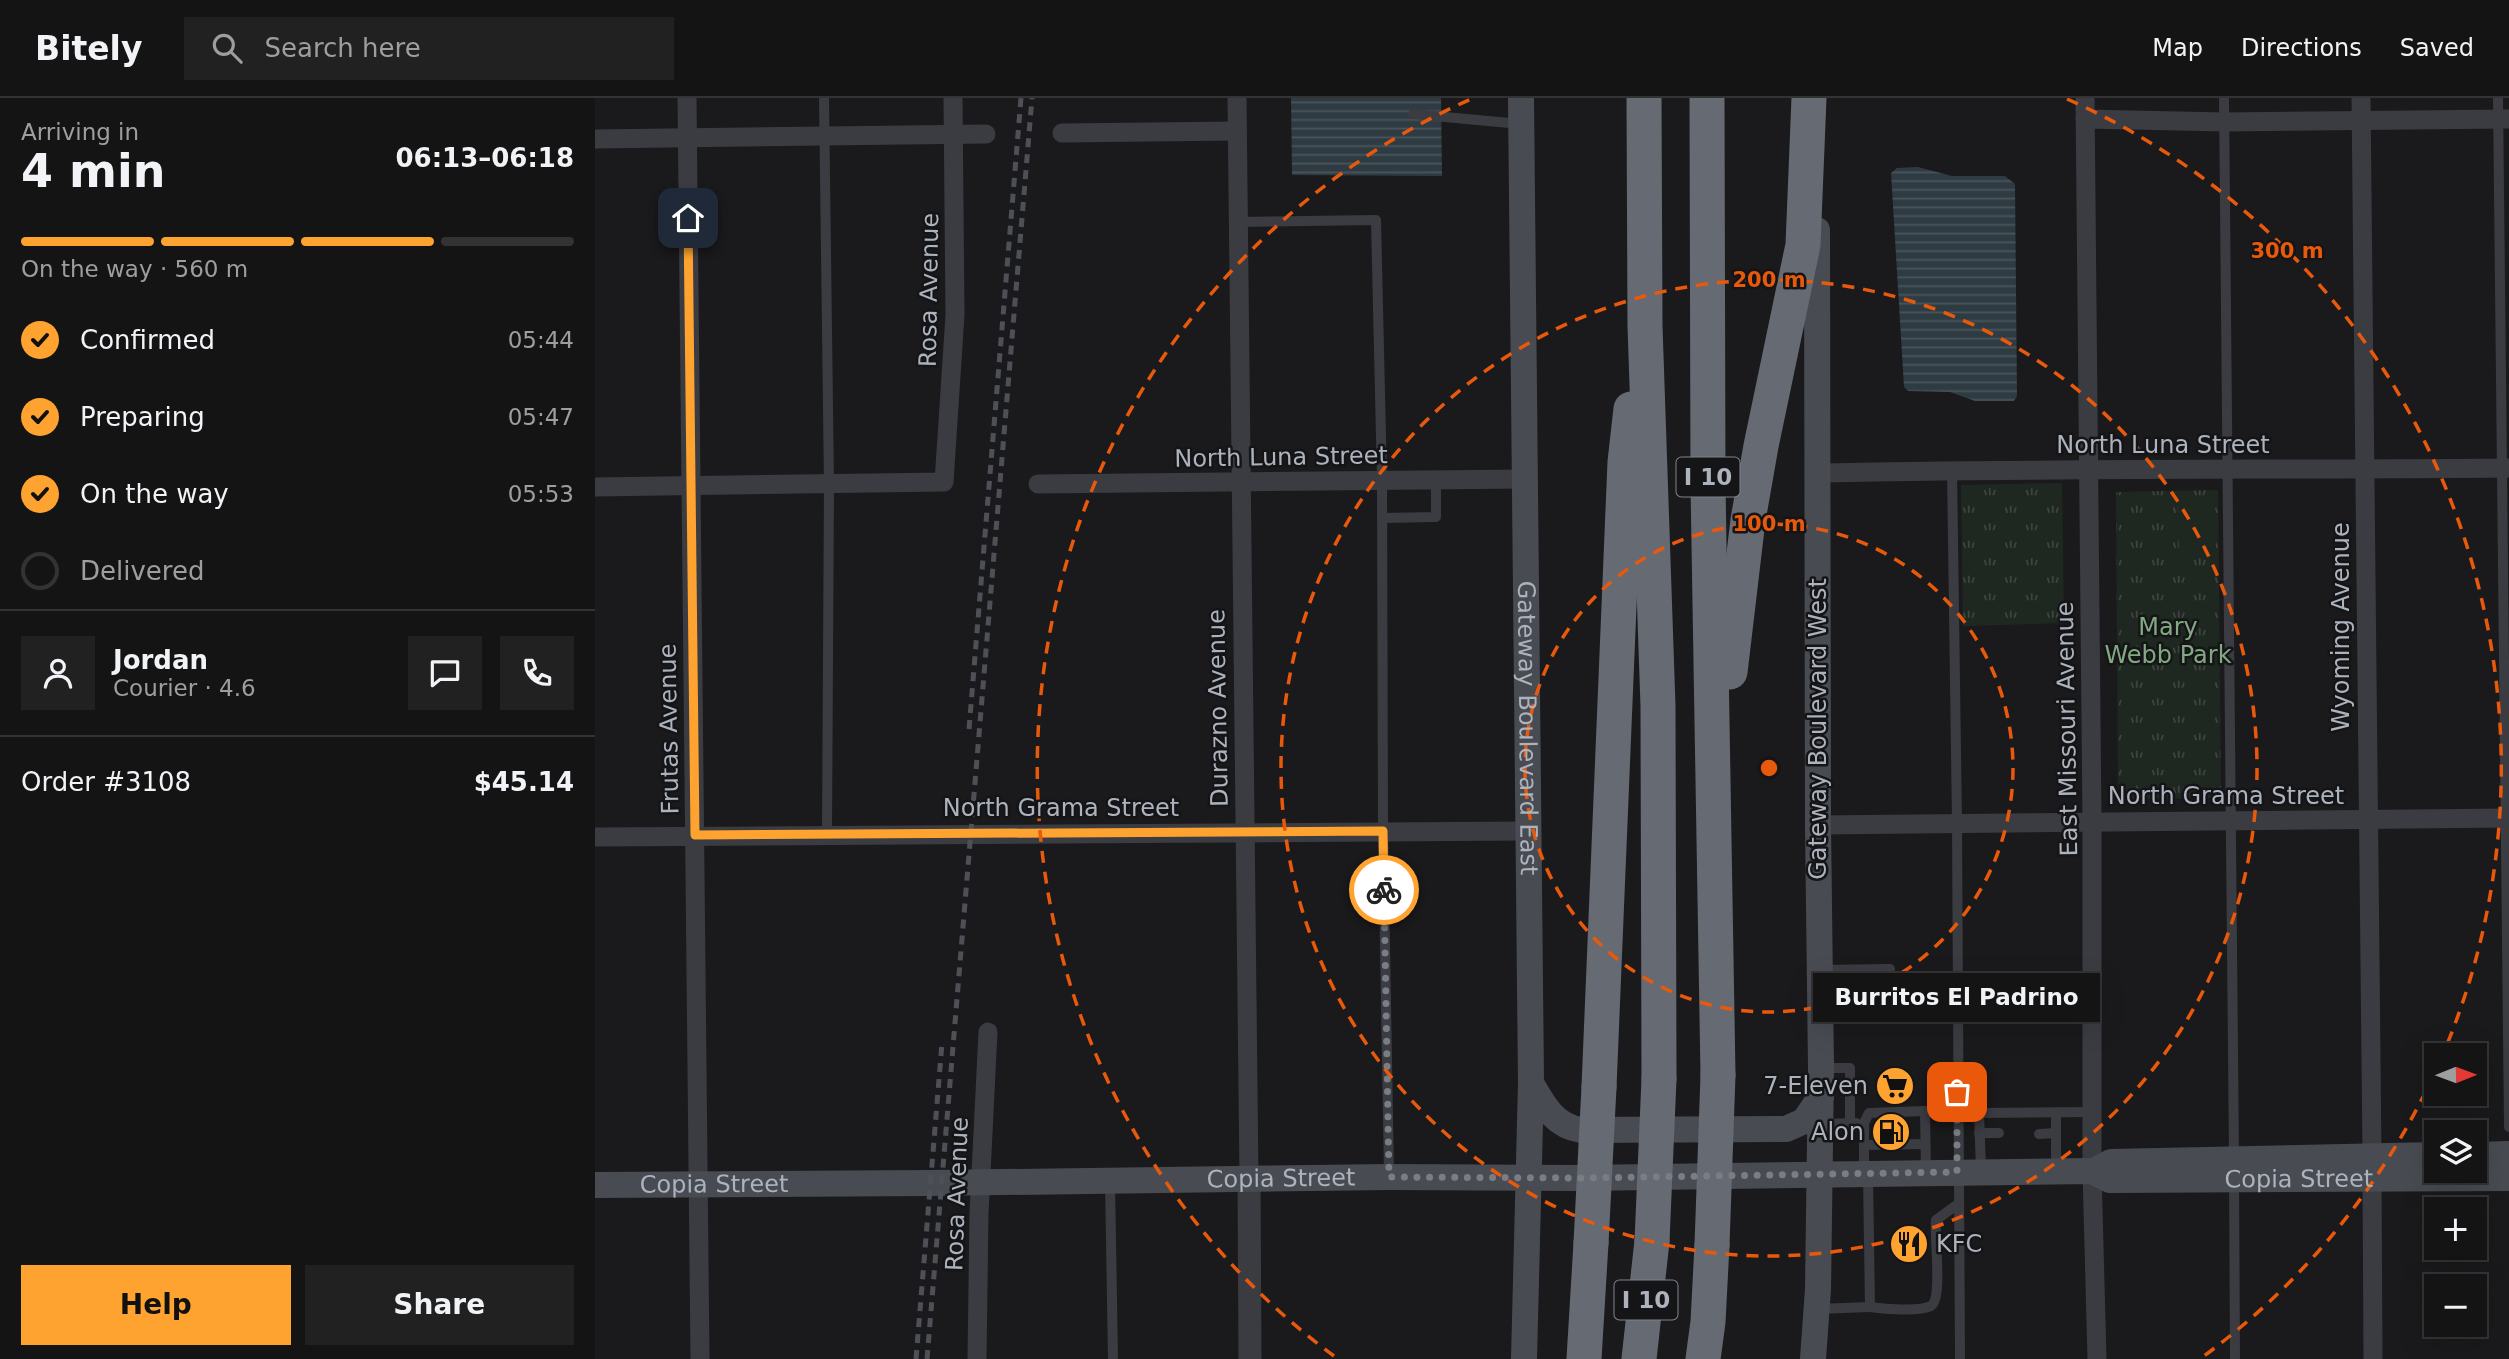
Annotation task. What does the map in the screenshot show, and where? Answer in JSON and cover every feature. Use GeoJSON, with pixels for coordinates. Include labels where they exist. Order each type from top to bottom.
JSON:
{"type":"FeatureCollection","features":[{"type":"Feature","properties":{"kind":"highway","name":"I 10"},"geometry":{"type":"LineString","coordinates":[[1639,1359],[1652,1241],[1659,1079],[1658,706],[1646,326],[1644,98]]}},
{"type":"Feature","properties":{"kind":"highway","name":"I 10"},"geometry":{"type":"LineString","coordinates":[[1703,1359],[1712,1245],[1718,1075],[1708,485],[1707,98]]}},
{"type":"Feature","properties":{"kind":"highway"},"geometry":{"type":"LineString","coordinates":[[1714,857],[1730,672],[1748,520],[1803,245],[1810,98]]}},
{"type":"Feature","properties":{"kind":"highway"},"geometry":{"type":"LineString","coordinates":[[1584,1359],[1599,1087],[1625,462],[1633,390],[1646,326]]}},
{"type":"Feature","properties":{"kind":"main road","name":"Gateway Boulevard West"},"geometry":{"type":"LineString","coordinates":[[1810,98],[1817,178],[1821,1068],[1817,1309],[1813,1359]]}},
{"type":"Feature","properties":{"kind":"main road","name":"Gateway Boulevard East"},"geometry":{"type":"LineString","coordinates":[[1521,111],[1531,1083],[1524,1359]]}},
{"type":"Feature","properties":{"kind":"main road"},"geometry":{"type":"LineString","coordinates":[[1531,1083],[1556,1120],[1581,1130],[1786,1129],[1804,1121],[1821,1096]]}},
{"type":"Feature","properties":{"kind":"main road"},"geometry":{"type":"LineString","coordinates":[[2487,1154],[2509,1154]]}},
{"type":"Feature","properties":{"kind":"main road","name":"Copia Street"},"geometry":{"type":"LineString","coordinates":[[2372,1167],[2424,1157]]}},
{"type":"Feature","properties":{"kind":"main road","name":"Copia Street"},"geometry":{"type":"LineString","coordinates":[[595,1185],[2056,1172],[2092,1171],[2111,1162],[2234,1169],[2372,1167],[2509,1178]]}},
{"type":"Feature","properties":{"kind":"street","name":"Frutas Avenue"},"geometry":{"type":"LineString","coordinates":[[687,98],[700,1359]]}},
{"type":"Feature","properties":{"kind":"street","name":"Rosa Avenue"},"geometry":{"type":"LineString","coordinates":[[829,484],[944,482],[955,315],[953,98]]}},
{"type":"Feature","properties":{"kind":"street","name":"Durazno Avenue"},"geometry":{"type":"LineString","coordinates":[[1237,98],[1250,1359]]}},
{"type":"Feature","properties":{"kind":"street","name":"East Missouri Avenue"},"geometry":{"type":"LineString","coordinates":[[2085,98],[2092,821],[2092,1171],[2097,1359]]}},
{"type":"Feature","properties":{"kind":"street","name":"Wyoming Avenue"},"geometry":{"type":"LineString","coordinates":[[2361,98],[2374,1359]]}},
{"type":"Feature","properties":{"kind":"street"},"geometry":{"type":"LineString","coordinates":[[2085,120],[2225,122],[2503,119]]}},
{"type":"Feature","properties":{"kind":"street"},"geometry":{"type":"LineString","coordinates":[[1062,133],[1237,131]]}},
{"type":"Feature","properties":{"kind":"street"},"geometry":{"type":"LineString","coordinates":[[595,139],[986,134]]}},
{"type":"Feature","properties":{"kind":"street","name":"North Luna Street"},"geometry":{"type":"LineString","coordinates":[[1817,473],[2505,468]]}},
{"type":"Feature","properties":{"kind":"street","name":"North Luna Street"},"geometry":{"type":"LineString","coordinates":[[1038,484],[1525,479]]}},
{"type":"Feature","properties":{"kind":"street"},"geometry":{"type":"LineString","coordinates":[[595,487],[829,484]]}},
{"type":"Feature","properties":{"kind":"street","name":"North Grama Street"},"geometry":{"type":"LineString","coordinates":[[1818,825],[2507,818]]}},
{"type":"Feature","properties":{"kind":"street","name":"North Grama Street"},"geometry":{"type":"LineString","coordinates":[[595,837],[1528,831]]}},
{"type":"Feature","properties":{"kind":"street","name":"Rosa Avenue"},"geometry":{"type":"LineString","coordinates":[[977,1359],[988,1032]]}},
{"type":"Feature","properties":{"kind":"lane"},"geometry":{"type":"LineString","coordinates":[[824,98],[829,484],[827,834]]}},
{"type":"Feature","properties":{"kind":"lane"},"geometry":{"type":"LineString","coordinates":[[2224,98],[2235,1359]]}},
{"type":"Feature","properties":{"kind":"lane"},"geometry":{"type":"LineString","coordinates":[[2498,98],[2503,119],[2509,1127]]}},
{"type":"Feature","properties":{"kind":"lane"},"geometry":{"type":"LineString","coordinates":[[1413,114],[1521,111]]}},
{"type":"Feature","properties":{"kind":"lane"},"geometry":{"type":"LineString","coordinates":[[1238,222],[1376,220],[1382,480],[1383,831],[1389,1177]]}},
{"type":"Feature","properties":{"kind":"lane"},"geometry":{"type":"LineString","coordinates":[[1952,470],[1957,823],[1969,1172]]}},
{"type":"Feature","properties":{"kind":"lane"},"geometry":{"type":"LineString","coordinates":[[1382,518],[1436,517],[1436,480]]}},
{"type":"Feature","properties":{"kind":"lane"},"geometry":{"type":"LineString","coordinates":[[1820,970],[1890,969]]}},
{"type":"Feature","properties":{"kind":"lane"},"geometry":{"type":"LineString","coordinates":[[1821,1068],[1850,1068],[1850,1124]]}},
{"type":"Feature","properties":{"kind":"lane"},"geometry":{"type":"LineString","coordinates":[[1870,1307],[1864,1145],[1864,1123],[1869,1113],[1924,1111],[1926,1172]]}},
{"type":"Feature","properties":{"kind":"lane"},"geometry":{"type":"LineString","coordinates":[[1960,1359],[1958,1204],[1979,1132],[1979,1113],[2093,1112]]}},
{"type":"Feature","properties":{"kind":"lane"},"geometry":{"type":"LineString","coordinates":[[2056,1113],[2056,1172]]}},
{"type":"Feature","properties":{"kind":"lane"},"geometry":{"type":"LineString","coordinates":[[1820,1124],[1864,1123]]}},
{"type":"Feature","properties":{"kind":"lane"},"geometry":{"type":"LineString","coordinates":[[1979,1132],[1999,1133]]}},
{"type":"Feature","properties":{"kind":"lane"},"geometry":{"type":"LineString","coordinates":[[2039,1133],[2056,1133]]}},
{"type":"Feature","properties":{"kind":"lane"},"geometry":{"type":"LineString","coordinates":[[1864,1145],[1925,1144]]}},
{"type":"Feature","properties":{"kind":"lane"},"geometry":{"type":"LineString","coordinates":[[1110,1181],[1113,1359]]}},
{"type":"Feature","properties":{"kind":"lane"},"geometry":{"type":"LineString","coordinates":[[1817,1309],[1930,1306],[1936,1301],[1938,1294],[1936,1220],[1958,1204]]}},
{"type":"Feature","properties":{"kind":"green space"},"geometry":{"type":"Polygon","coordinates":[[[2062,483],[2064,623],[1963,626],[1961,485],[2062,483]]]}},
{"type":"Feature","properties":{"kind":"green space","name":"Mary Webb Park"},"geometry":{"type":"Polygon","coordinates":[[[2218,490],[2221,798],[2129,799],[2118,789],[2116,492],[2218,490]]]}},
{"type":"Feature","properties":{"kind":"green space"},"geometry":{"type":"Polygon","coordinates":[[[2178,502],[2215,502],[2216,557],[2179,558],[2178,502]]]}},
{"type":"Feature","properties":{"kind":"shaded area"},"geometry":{"type":"Polygon","coordinates":[[[1291,98],[1441,98],[1442,176],[1292,175],[1291,98]]]}},
{"type":"Feature","properties":{"kind":"shaded area"},"geometry":{"type":"Polygon","coordinates":[[[1918,167],[1952,176],[2005,176],[2015,184],[2017,396],[2014,401],[1975,401],[1950,392],[1908,391],[1904,387],[1891,173],[1897,168],[1918,167]]]}},
{"type":"Feature","properties":{"kind":"railway"},"geometry":{"type":"LineString","coordinates":[[969,729],[1021,98]]}},
{"type":"Feature","properties":{"kind":"railway"},"geometry":{"type":"LineString","coordinates":[[927,1359],[1032,98]]}},
{"type":"Feature","properties":{"kind":"railway"},"geometry":{"type":"LineString","coordinates":[[916,1359],[942,1043]]}},
{"type":"Feature","properties":{"kind":"way so far"},"geometry":{"type":"LineString","coordinates":[[1384,890],[1389,1177],[1581,1178],[1957,1172],[1957,1092]]}},
{"type":"Feature","properties":{"kind":"place","name":"7-Eleven"},"geometry":{"type":"Point","coordinates":[1895,1086]}},
{"type":"Feature","properties":{"kind":"place","name":"Burritos El Padrino"},"geometry":{"type":"Point","coordinates":[1957,1092]}},
{"type":"Feature","properties":{"kind":"place","name":"Alon"},"geometry":{"type":"Point","coordinates":[1891,1132]}},
{"type":"Feature","properties":{"kind":"place","name":"KFC"},"geometry":{"type":"Point","coordinates":[1909,1244]}},
{"type":"Feature","properties":{"kind":"route"},"geometry":{"type":"LineString","coordinates":[[688,218],[695,835],[1383,831],[1384,890]]}}]}
